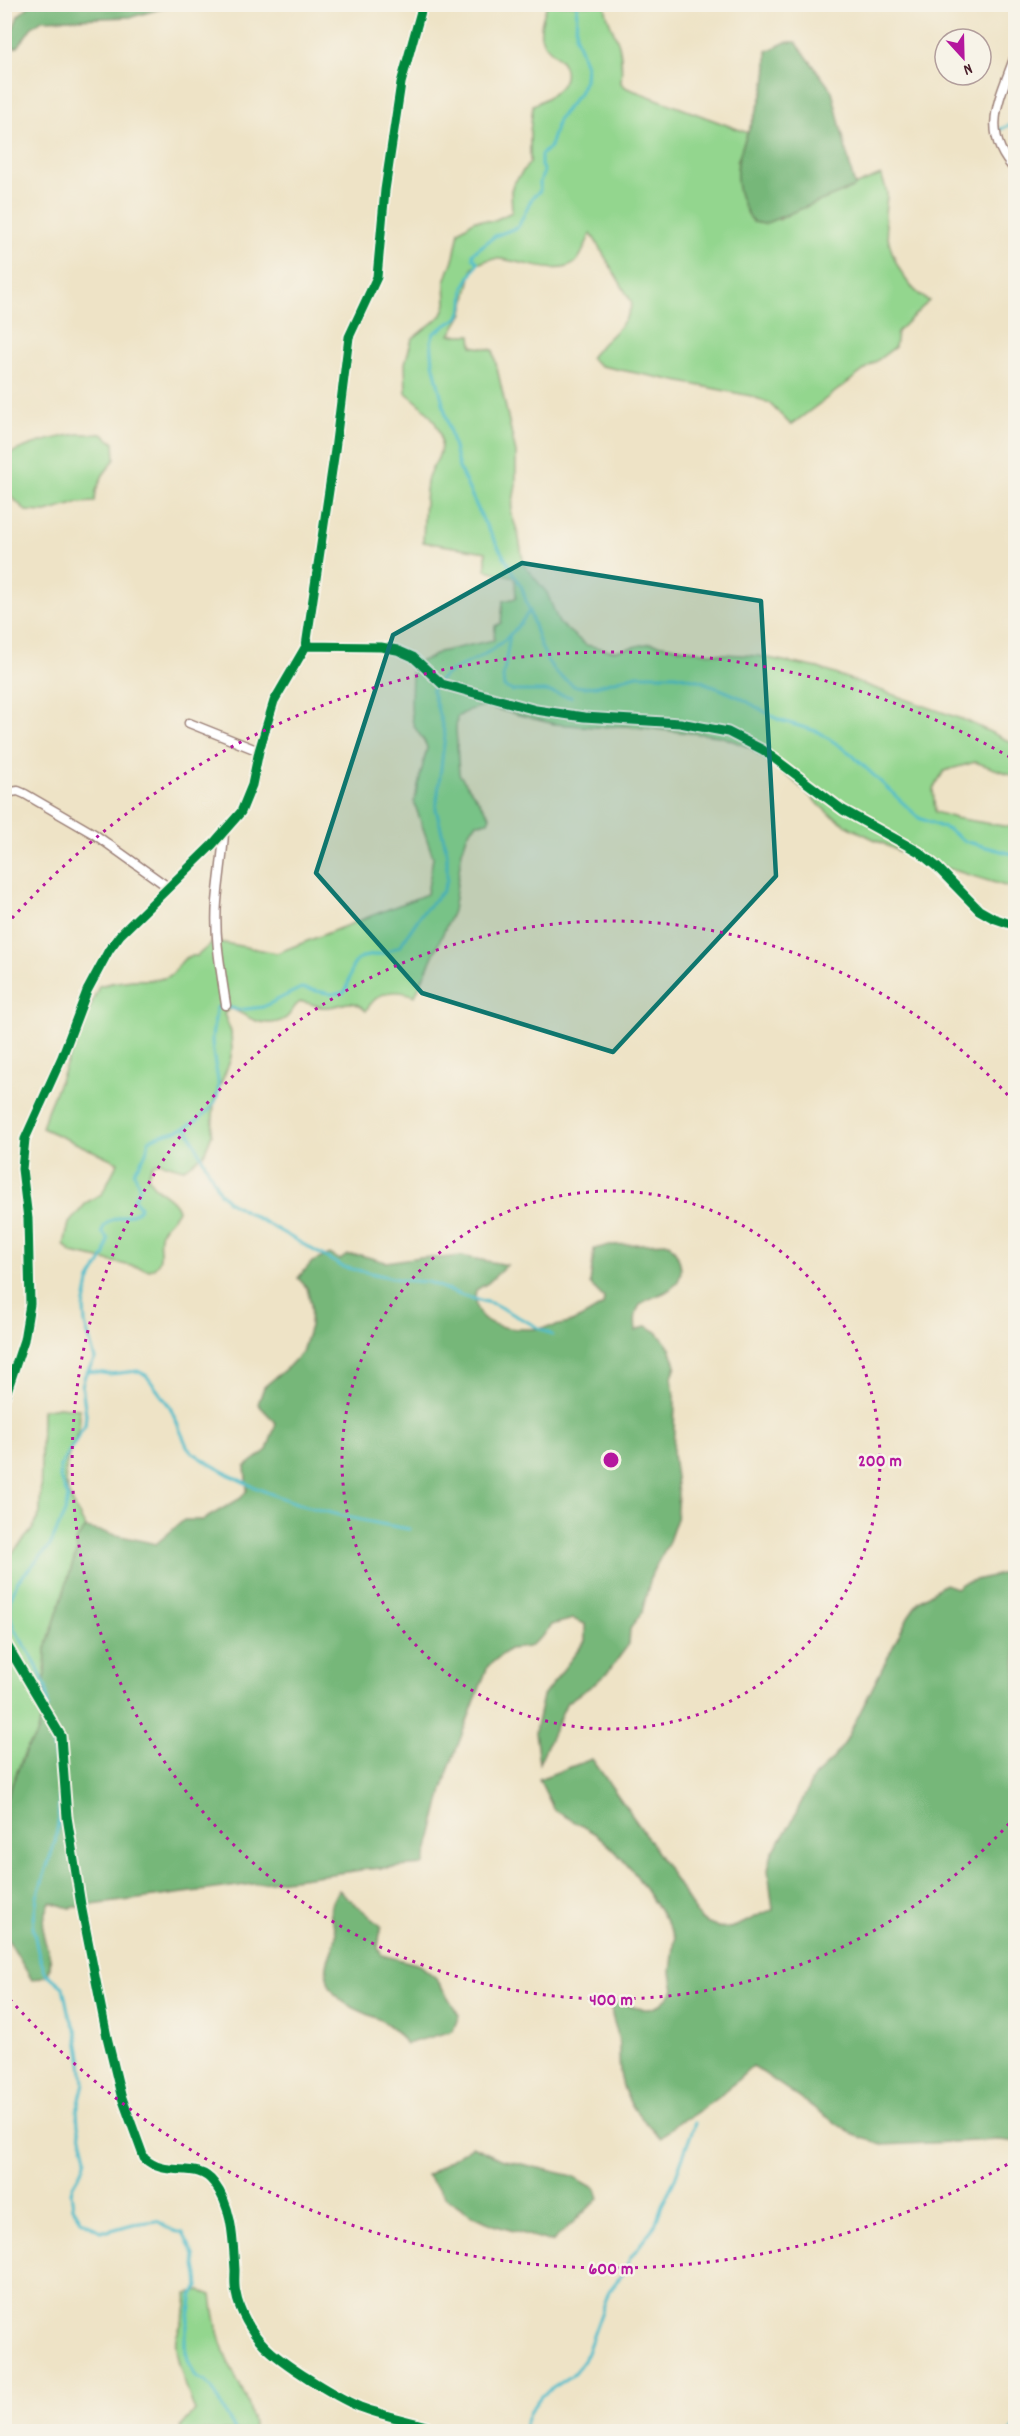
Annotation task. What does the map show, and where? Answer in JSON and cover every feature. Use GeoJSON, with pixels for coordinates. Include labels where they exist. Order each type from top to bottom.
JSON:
{"type":"FeatureCollection","features":[{"type":"Feature","properties":{"kind":"street"},"geometry":{"type":"LineString","coordinates":[[4,1400],[24,1340],[30,1304],[28,1220],[22,1168],[25,1139],[62,1057],[87,991],[109,950],[120,935],[241,812],[247,800],[274,701],[306,646],[349,337],[374,288],[379,272],[385,190],[401,83],[423,4]]}},
{"type":"Feature","properties":{"kind":"street"},"geometry":{"type":"LineString","coordinates":[[1016,53],[997,109],[994,130],[1004,157],[1016,171]]}},
{"type":"Feature","properties":{"kind":"street"},"geometry":{"type":"LineString","coordinates":[[306,646],[381,647],[405,652],[442,684],[536,710],[584,717],[680,723],[728,732],[786,765],[843,810],[918,852],[979,910],[1016,926]]}},
{"type":"Feature","properties":{"kind":"street"},"geometry":{"type":"LineString","coordinates":[[189,723],[259,751]]}},
{"type":"Feature","properties":{"kind":"street"},"geometry":{"type":"LineString","coordinates":[[4,793],[18,791],[25,794],[94,834],[168,886]]}},
{"type":"Feature","properties":{"kind":"street"},"geometry":{"type":"LineString","coordinates":[[224,831],[217,903],[217,942],[226,1005]]}},
{"type":"Feature","properties":{"kind":"street"},"geometry":{"type":"LineString","coordinates":[[4,1640],[61,1736],[67,1816],[81,1905],[107,2037],[122,2095],[144,2158],[152,2166],[163,2170],[202,2172],[214,2182],[232,2227],[236,2294],[249,2327],[264,2346],[304,2375],[359,2406],[426,2426],[435,2432]]}},
{"type":"Feature","properties":{"kind":"highlighted area"},"geometry":{"type":"Polygon","coordinates":[[[522,563],[761,601],[776,876],[613,1052],[422,993],[316,873],[393,635],[522,563]]]}},
{"type":"Feature","properties":{"kind":"green space"},"geometry":{"type":"Polygon","coordinates":[[[30,5],[175,5],[132,17],[42,20],[31,28],[18,47],[5,49],[18,16],[30,5]]]}},
{"type":"Feature","properties":{"kind":"green space"},"geometry":{"type":"Polygon","coordinates":[[[547,5],[605,5],[619,45],[622,64],[621,83],[627,88],[748,133],[737,162],[779,220],[797,209],[881,175],[887,193],[886,229],[892,253],[903,276],[919,294],[929,301],[897,332],[895,347],[791,425],[769,403],[751,396],[601,366],[590,358],[620,327],[632,303],[591,233],[583,252],[569,267],[539,267],[495,259],[473,267],[463,313],[450,335],[471,335],[472,346],[493,350],[516,453],[516,485],[511,513],[518,533],[524,565],[547,593],[559,623],[586,645],[614,651],[651,643],[708,653],[758,656],[818,668],[967,721],[1015,744],[1015,776],[975,762],[944,771],[933,789],[935,812],[955,818],[1015,828],[1015,889],[911,857],[851,828],[828,813],[794,781],[751,748],[720,736],[626,726],[595,727],[554,724],[484,706],[469,710],[457,717],[459,774],[490,816],[488,822],[477,823],[468,833],[462,851],[453,911],[415,996],[400,992],[387,993],[375,999],[366,1011],[355,1003],[323,1007],[301,1002],[283,1020],[268,1023],[253,1020],[230,1008],[224,1014],[231,1032],[232,1051],[214,1101],[212,1134],[204,1154],[183,1169],[159,1162],[153,1164],[148,1174],[153,1185],[171,1200],[178,1210],[160,1235],[159,1262],[150,1270],[72,1253],[64,1245],[69,1223],[87,1202],[102,1194],[118,1162],[42,1128],[99,986],[128,980],[165,978],[173,973],[183,960],[197,956],[214,941],[277,953],[427,894],[433,857],[414,802],[427,748],[414,727],[411,664],[430,658],[439,652],[494,640],[495,626],[501,623],[503,601],[516,598],[515,577],[486,570],[486,552],[423,542],[428,478],[438,458],[441,438],[428,413],[406,393],[405,363],[412,339],[442,315],[446,304],[445,281],[454,257],[459,231],[475,220],[493,221],[512,212],[511,190],[530,162],[533,105],[559,89],[565,76],[565,69],[561,61],[542,40],[541,24],[547,5]]]}},
{"type":"Feature","properties":{"kind":"green space"},"geometry":{"type":"Polygon","coordinates":[[[786,42],[796,42],[832,91],[855,187],[764,224],[753,222],[743,204],[738,187],[737,171],[739,157],[764,87],[767,51],[786,42]]]}},
{"type":"Feature","properties":{"kind":"green space"},"geometry":{"type":"Polygon","coordinates":[[[78,434],[102,434],[114,443],[115,459],[103,475],[96,491],[95,502],[77,503],[46,512],[26,511],[5,490],[5,456],[40,442],[78,434]]]}},
{"type":"Feature","properties":{"kind":"green space"},"geometry":{"type":"Polygon","coordinates":[[[669,1243],[680,1262],[678,1281],[667,1291],[641,1304],[636,1314],[635,1324],[636,1331],[647,1326],[657,1332],[670,1348],[676,1365],[672,1377],[675,1405],[673,1454],[678,1494],[676,1521],[668,1544],[652,1573],[642,1612],[630,1629],[629,1644],[608,1672],[567,1702],[539,1763],[535,1732],[543,1696],[585,1641],[585,1624],[573,1619],[551,1625],[543,1636],[528,1647],[509,1649],[488,1666],[447,1774],[424,1865],[369,1869],[69,1908],[50,1902],[43,1932],[50,1958],[50,1968],[48,1975],[32,1980],[5,1937],[5,1801],[26,1750],[38,1733],[44,1702],[46,1649],[77,1550],[75,1541],[86,1528],[156,1544],[184,1520],[203,1520],[241,1498],[247,1490],[245,1467],[267,1450],[276,1423],[258,1404],[264,1387],[302,1352],[310,1326],[311,1304],[307,1288],[298,1278],[312,1262],[330,1254],[340,1260],[347,1255],[360,1255],[386,1262],[420,1257],[461,1256],[507,1265],[488,1283],[476,1290],[476,1306],[482,1317],[492,1324],[506,1328],[553,1327],[570,1323],[603,1305],[604,1298],[590,1284],[594,1249],[610,1245],[669,1243]]]}},
{"type":"Feature","properties":{"kind":"green space"},"geometry":{"type":"Polygon","coordinates":[[[59,1407],[79,1409],[79,1426],[65,1475],[71,1499],[86,1528],[75,1541],[77,1550],[46,1649],[44,1702],[38,1733],[26,1750],[5,1801],[4,1733],[10,1694],[4,1678],[4,1592],[7,1591],[8,1558],[32,1530],[40,1513],[42,1410],[59,1407]]]}},
{"type":"Feature","properties":{"kind":"green space"},"geometry":{"type":"Polygon","coordinates":[[[1000,1574],[1016,1574],[1015,2142],[1000,2140],[882,2145],[852,2134],[753,2066],[720,2096],[690,2117],[679,2121],[661,2138],[636,2111],[623,2088],[618,2037],[612,2006],[614,2001],[647,2009],[660,2005],[667,1999],[674,1990],[671,1972],[675,1938],[636,1875],[596,1834],[554,1810],[539,1779],[592,1759],[643,1831],[701,1920],[722,1928],[738,1926],[773,1910],[768,1870],[772,1853],[790,1825],[814,1777],[831,1761],[844,1744],[908,1617],[919,1601],[945,1584],[956,1588],[963,1583],[1000,1574]]]}},
{"type":"Feature","properties":{"kind":"green space"},"geometry":{"type":"Polygon","coordinates":[[[339,1890],[381,1926],[378,1948],[382,1955],[420,1965],[436,1978],[459,2015],[453,2031],[406,2044],[390,2026],[351,2006],[336,1995],[330,1987],[327,1971],[336,1933],[331,1907],[339,1890]]]}},
{"type":"Feature","properties":{"kind":"green space"},"geometry":{"type":"Polygon","coordinates":[[[472,2146],[500,2159],[573,2176],[596,2189],[599,2198],[552,2242],[493,2225],[446,2198],[427,2175],[472,2146]]]}},
{"type":"Feature","properties":{"kind":"green space"},"geometry":{"type":"Polygon","coordinates":[[[201,2291],[212,2295],[220,2339],[247,2401],[253,2431],[182,2431],[180,2428],[195,2411],[179,2364],[176,2339],[186,2312],[187,2294],[201,2291]]]}},
{"type":"Feature","properties":{"kind":"waterway"},"geometry":{"type":"LineString","coordinates":[[4,9],[8,4]]}},
{"type":"Feature","properties":{"kind":"waterway"},"geometry":{"type":"LineString","coordinates":[[577,4],[576,37],[586,66],[585,80],[579,93],[558,120],[550,147],[541,155],[541,166],[544,171],[540,191],[532,198],[518,227],[495,236],[473,253],[478,263],[464,287],[463,306],[459,317],[434,333],[431,341],[433,363],[459,468],[483,520],[522,588],[547,660],[556,673],[574,686],[596,686],[637,675],[676,675],[701,681],[739,697],[779,720],[819,732],[850,753],[919,818],[949,830],[964,841],[1016,855]]}},
{"type":"Feature","properties":{"kind":"waterway"},"geometry":{"type":"LineString","coordinates":[[999,130],[1016,122]]}},
{"type":"Feature","properties":{"kind":"waterway"},"geometry":{"type":"LineString","coordinates":[[48,1708],[46,1687],[34,1660],[13,1627],[10,1600],[17,1582],[50,1546],[65,1512],[68,1497],[60,1478],[60,1467],[85,1425],[86,1414],[82,1386],[85,1375],[95,1359],[85,1324],[84,1308],[89,1282],[105,1255],[108,1239],[102,1232],[104,1227],[112,1220],[139,1210],[140,1207],[134,1199],[140,1188],[134,1172],[146,1153],[149,1140],[188,1126],[203,1116],[217,1097],[218,1077],[212,1040],[216,1008],[223,1006],[238,1010],[263,1007],[301,988],[332,994],[343,993],[347,988],[356,961],[400,946],[422,913],[443,891],[447,880],[447,852],[436,809],[445,735],[432,690],[448,673],[496,647],[515,630],[530,610]]}},
{"type":"Feature","properties":{"kind":"waterway"},"geometry":{"type":"LineString","coordinates":[[510,634],[503,678],[504,687],[513,691],[545,691],[571,697]]}},
{"type":"Feature","properties":{"kind":"waterway"},"geometry":{"type":"LineString","coordinates":[[187,1128],[220,1193],[229,1202],[343,1267],[402,1280],[428,1282],[463,1296],[494,1304],[552,1335]]}},
{"type":"Feature","properties":{"kind":"waterway"},"geometry":{"type":"LineString","coordinates":[[88,1371],[110,1374],[138,1371],[146,1375],[170,1407],[187,1446],[192,1452],[242,1482],[324,1511],[409,1529]]}},
{"type":"Feature","properties":{"kind":"waterway"},"geometry":{"type":"LineString","coordinates":[[49,1721],[60,1786],[58,1824],[55,1842],[37,1897],[33,1927],[45,1972],[63,1987],[68,2011],[77,2033],[82,2063],[84,2083],[77,2111],[86,2157],[71,2192],[73,2207],[81,2220],[100,2231],[157,2221],[174,2231],[183,2233],[194,2255],[199,2287],[192,2296],[185,2338],[186,2353],[196,2377],[212,2388],[236,2432]]}},
{"type":"Feature","properties":{"kind":"waterway"},"geometry":{"type":"LineString","coordinates":[[522,2432],[530,2411],[541,2396],[571,2376],[584,2361],[609,2291],[655,2225],[695,2123]]}},
{"type":"Feature","properties":{"kind":"waterway"},"geometry":{"type":"LineString","coordinates":[[1015,2237],[1013,2271],[1016,2282]]}},
{"type":"Feature","properties":{"kind":"waterway"},"geometry":{"type":"LineString","coordinates":[[1016,2321],[1013,2379],[1016,2392]]}},
{"type":"Feature","properties":{"kind":"waterway"},"geometry":{"type":"LineString","coordinates":[[1011,2432],[1016,2426]]}},
{"type":"Feature","properties":{"kind":"cycle path"},"geometry":{"type":"LineString","coordinates":[[4,1400],[24,1340],[30,1304],[28,1219],[22,1169],[25,1139],[62,1057],[87,991],[109,950],[120,935],[212,845],[241,812],[252,785],[259,751],[274,701],[306,646],[349,337],[377,277],[385,190],[401,83],[423,4]]}},
{"type":"Feature","properties":{"kind":"cycle path"},"geometry":{"type":"LineString","coordinates":[[306,646],[381,647],[397,650],[413,657],[442,684],[536,710],[584,717],[680,723],[728,732],[763,750],[843,810],[919,852],[979,910],[1016,926]]}},
{"type":"Feature","properties":{"kind":"cycle path"},"geometry":{"type":"LineString","coordinates":[[4,1640],[61,1736],[67,1817],[81,1905],[121,2095],[144,2158],[162,2168],[199,2172],[214,2183],[225,2203],[231,2225],[235,2288],[240,2307],[255,2334],[272,2353],[324,2388],[360,2407],[426,2426],[435,2432]]}}]}
